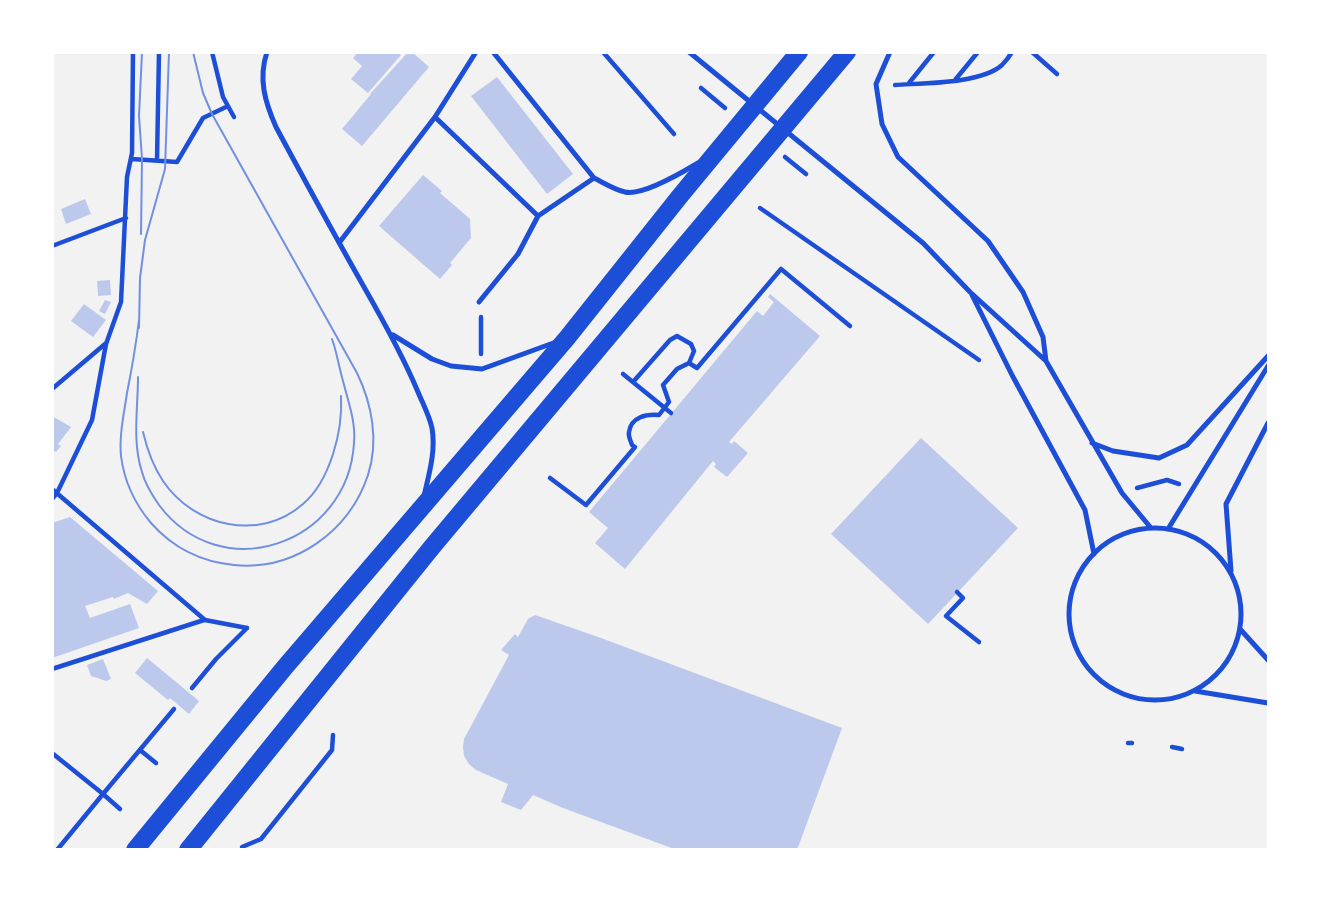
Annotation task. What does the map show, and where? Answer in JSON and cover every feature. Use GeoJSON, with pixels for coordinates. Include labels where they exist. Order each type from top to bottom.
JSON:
{"type":"FeatureCollection","features":[{"type":"Feature","properties":{"kind":"main road"},"geometry":{"type":"LineString","coordinates":[[135,849],[285,667],[567,338],[799,52]]}},
{"type":"Feature","properties":{"kind":"main road"},"geometry":{"type":"LineString","coordinates":[[188,849],[432,547],[847,52]]}},
{"type":"Feature","properties":{"kind":"lane"},"geometry":{"type":"LineString","coordinates":[[267,52],[262,83],[276,127],[390,333],[408,368],[432,427],[432,463],[421,510]]}},
{"type":"Feature","properties":{"kind":"lane"},"geometry":{"type":"LineString","coordinates":[[339,243],[435,117],[476,52]]}},
{"type":"Feature","properties":{"kind":"lane"},"geometry":{"type":"LineString","coordinates":[[493,52],[594,178],[625,192],[636,192],[667,180],[719,150]]}},
{"type":"Feature","properties":{"kind":"lane"},"geometry":{"type":"LineString","coordinates":[[689,52],[923,243],[970,292],[1046,361],[1122,493],[1151,528]]}},
{"type":"Feature","properties":{"kind":"lane"},"geometry":{"type":"LineString","coordinates":[[890,52],[876,84],[882,124],[898,157],[988,241],[1023,292],[1043,337],[1046,361]]}},
{"type":"Feature","properties":{"kind":"lane"},"geometry":{"type":"LineString","coordinates":[[435,117],[538,216]]}},
{"type":"Feature","properties":{"kind":"lane"},"geometry":{"type":"LineString","coordinates":[[478,302],[518,254],[538,216],[594,178]]}},
{"type":"Feature","properties":{"kind":"lane"},"geometry":{"type":"LineString","coordinates":[[970,292],[1084,510],[1094,554]]}},
{"type":"Feature","properties":{"kind":"lane"},"geometry":{"type":"LineString","coordinates":[[390,333],[432,359],[451,366],[482,369],[567,338]]}},
{"type":"Feature","properties":{"kind":"lane"},"geometry":{"type":"LineString","coordinates":[[1092,443],[1113,451],[1159,458],[1187,446],[1269,356]]}},
{"type":"Feature","properties":{"kind":"lane"},"geometry":{"type":"LineString","coordinates":[[1168,529],[1269,366]]}},
{"type":"Feature","properties":{"kind":"lane"},"geometry":{"type":"LineString","coordinates":[[1232,574],[1220,557],[1188,534],[1151,528],[1120,536],[1094,554],[1074,584],[1069,619],[1079,653],[1088,668],[1103,682],[1121,693],[1141,699],[1161,700],[1195,691],[1212,680],[1225,665],[1235,648],[1240,629],[1241,601],[1232,574],[1226,504],[1269,423]]}},
{"type":"Feature","properties":{"kind":"lane"},"geometry":{"type":"LineString","coordinates":[[1240,629],[1269,660]]}},
{"type":"Feature","properties":{"kind":"lane"},"geometry":{"type":"LineString","coordinates":[[1195,691],[1269,703]]}},
{"type":"Feature","properties":{"kind":"path"},"geometry":{"type":"LineString","coordinates":[[52,499],[92,420],[106,344],[121,302],[127,177],[132,159],[133,52]]}},
{"type":"Feature","properties":{"kind":"path"},"geometry":{"type":"LineString","coordinates":[[157,160],[159,52]]}},
{"type":"Feature","properties":{"kind":"path"},"geometry":{"type":"LineString","coordinates":[[212,52],[223,97],[234,117]]}},
{"type":"Feature","properties":{"kind":"path"},"geometry":{"type":"LineString","coordinates":[[603,52],[674,134]]}},
{"type":"Feature","properties":{"kind":"path"},"geometry":{"type":"LineString","coordinates":[[908,84],[934,52]]}},
{"type":"Feature","properties":{"kind":"path"},"geometry":{"type":"LineString","coordinates":[[955,80],[978,52]]}},
{"type":"Feature","properties":{"kind":"path"},"geometry":{"type":"LineString","coordinates":[[890,86],[984,75],[1001,66],[1012,52]]}},
{"type":"Feature","properties":{"kind":"path"},"geometry":{"type":"LineString","coordinates":[[1031,52],[1058,74]]}},
{"type":"Feature","properties":{"kind":"path"},"geometry":{"type":"LineString","coordinates":[[132,159],[177,162],[203,118],[228,106]]}},
{"type":"Feature","properties":{"kind":"path"},"geometry":{"type":"LineString","coordinates":[[760,208],[979,360]]}},
{"type":"Feature","properties":{"kind":"path"},"geometry":{"type":"LineString","coordinates":[[52,246],[126,218]]}},
{"type":"Feature","properties":{"kind":"path"},"geometry":{"type":"LineString","coordinates":[[689,363],[697,368],[781,269],[850,326]]}},
{"type":"Feature","properties":{"kind":"path"},"geometry":{"type":"LineString","coordinates":[[478,302],[481,313],[482,358]]}},
{"type":"Feature","properties":{"kind":"path"},"geometry":{"type":"LineString","coordinates":[[550,478],[586,505],[635,447],[629,432],[635,420],[648,414],[659,415],[669,402],[663,385],[677,369],[689,363],[694,352],[691,344],[677,336],[670,340],[633,382]]}},
{"type":"Feature","properties":{"kind":"path"},"geometry":{"type":"LineString","coordinates":[[52,389],[106,344]]}},
{"type":"Feature","properties":{"kind":"path"},"geometry":{"type":"LineString","coordinates":[[623,374],[671,413]]}},
{"type":"Feature","properties":{"kind":"path"},"geometry":{"type":"LineString","coordinates":[[1135,489],[1167,480]]}},
{"type":"Feature","properties":{"kind":"path"},"geometry":{"type":"LineString","coordinates":[[55,491],[205,620]]}},
{"type":"Feature","properties":{"kind":"path"},"geometry":{"type":"LineString","coordinates":[[957,592],[963,598],[946,616],[979,642]]}},
{"type":"Feature","properties":{"kind":"path"},"geometry":{"type":"LineString","coordinates":[[52,669],[205,620],[247,628],[192,688]]}},
{"type":"Feature","properties":{"kind":"path"},"geometry":{"type":"LineString","coordinates":[[57,849],[174,709]]}},
{"type":"Feature","properties":{"kind":"path"},"geometry":{"type":"LineString","coordinates":[[242,847],[261,839],[332,750],[333,735]]}},
{"type":"Feature","properties":{"kind":"path"},"geometry":{"type":"LineString","coordinates":[[1172,747],[1182,749]]}},
{"type":"Feature","properties":{"kind":"path"},"geometry":{"type":"LineString","coordinates":[[140,750],[156,763]]}},
{"type":"Feature","properties":{"kind":"path"},"geometry":{"type":"LineString","coordinates":[[52,753],[120,809]]}},
{"type":"Feature","properties":{"kind":"building"},"geometry":{"type":"Polygon","coordinates":[[[358,52],[398,52],[401,55],[368,93],[351,79],[362,66],[353,58],[358,52]]]}},
{"type":"Feature","properties":{"kind":"building"},"geometry":{"type":"Polygon","coordinates":[[[408,52],[412,52],[429,67],[362,146],[342,129],[408,52]]]}},
{"type":"Feature","properties":{"kind":"building"},"geometry":{"type":"Polygon","coordinates":[[[497,77],[573,174],[547,194],[471,96],[497,77]]]}},
{"type":"Feature","properties":{"kind":"building"},"geometry":{"type":"Polygon","coordinates":[[[423,175],[470,219],[471,238],[440,279],[379,226],[423,175]]]}},
{"type":"Feature","properties":{"kind":"building"},"geometry":{"type":"Polygon","coordinates":[[[85,199],[91,214],[66,224],[61,209],[85,199]]]}},
{"type":"Feature","properties":{"kind":"building"},"geometry":{"type":"Polygon","coordinates":[[[110,280],[111,295],[98,296],[97,281],[110,280]]]}},
{"type":"Feature","properties":{"kind":"building"},"geometry":{"type":"Polygon","coordinates":[[[770,294],[820,336],[729,442],[732,444],[734,441],[748,453],[727,477],[714,467],[716,464],[713,461],[625,569],[595,543],[608,528],[589,512],[757,311],[763,316],[774,302],[768,297],[770,294]]]}},
{"type":"Feature","properties":{"kind":"building"},"geometry":{"type":"Polygon","coordinates":[[[105,300],[111,302],[105,314],[99,311],[105,300]]]}},
{"type":"Feature","properties":{"kind":"building"},"geometry":{"type":"Polygon","coordinates":[[[84,304],[106,320],[93,337],[71,321],[84,304]]]}},
{"type":"Feature","properties":{"kind":"building"},"geometry":{"type":"Polygon","coordinates":[[[52,416],[71,427],[58,444],[61,446],[56,452],[52,450],[52,416]]]}},
{"type":"Feature","properties":{"kind":"building"},"geometry":{"type":"Polygon","coordinates":[[[921,438],[1018,528],[928,624],[831,534],[921,438]]]}},
{"type":"Feature","properties":{"kind":"building"},"geometry":{"type":"Polygon","coordinates":[[[70,517],[158,591],[147,604],[128,593],[85,606],[90,618],[130,604],[139,628],[52,658],[52,523],[70,517]]]}},
{"type":"Feature","properties":{"kind":"building"},"geometry":{"type":"Polygon","coordinates":[[[535,615],[842,728],[797,850],[677,850],[533,795],[521,810],[501,802],[508,784],[476,770],[469,764],[464,756],[464,739],[509,655],[501,650],[515,634],[518,637],[528,619],[535,615]]]}},
{"type":"Feature","properties":{"kind":"building"},"geometry":{"type":"Polygon","coordinates":[[[147,658],[199,701],[189,714],[135,673],[147,658]]]}},
{"type":"Feature","properties":{"kind":"building"},"geometry":{"type":"Polygon","coordinates":[[[103,659],[111,679],[106,681],[91,676],[87,665],[103,659]]]}},
{"type":"Feature","properties":{"kind":"tram line"},"geometry":{"type":"LineString","coordinates":[[141,234],[142,159],[139,116],[142,52]]}},
{"type":"Feature","properties":{"kind":"tram line"},"geometry":{"type":"LineString","coordinates":[[139,328],[140,278],[145,240],[165,169],[169,52]]}},
{"type":"Feature","properties":{"kind":"tram line"},"geometry":{"type":"LineString","coordinates":[[139,320],[122,424],[121,456],[131,491],[140,508],[159,532],[188,552],[210,561],[256,565],[298,554],[333,530],[347,514],[368,475],[373,436],[367,397],[357,373],[212,114],[203,93],[193,52]]}},
{"type":"Feature","properties":{"kind":"tram line"},"geometry":{"type":"LineString","coordinates":[[138,377],[136,437],[139,461],[147,485],[159,505],[185,530],[215,545],[246,549],[278,543],[306,529],[330,507],[346,478],[354,443],[354,427],[332,339]]}},
{"type":"Feature","properties":{"kind":"tram line"},"geometry":{"type":"LineString","coordinates":[[143,432],[163,481],[176,497],[192,509],[210,519],[229,524],[248,526],[267,523],[286,516],[303,504],[321,482],[337,439],[341,396]]}}]}
